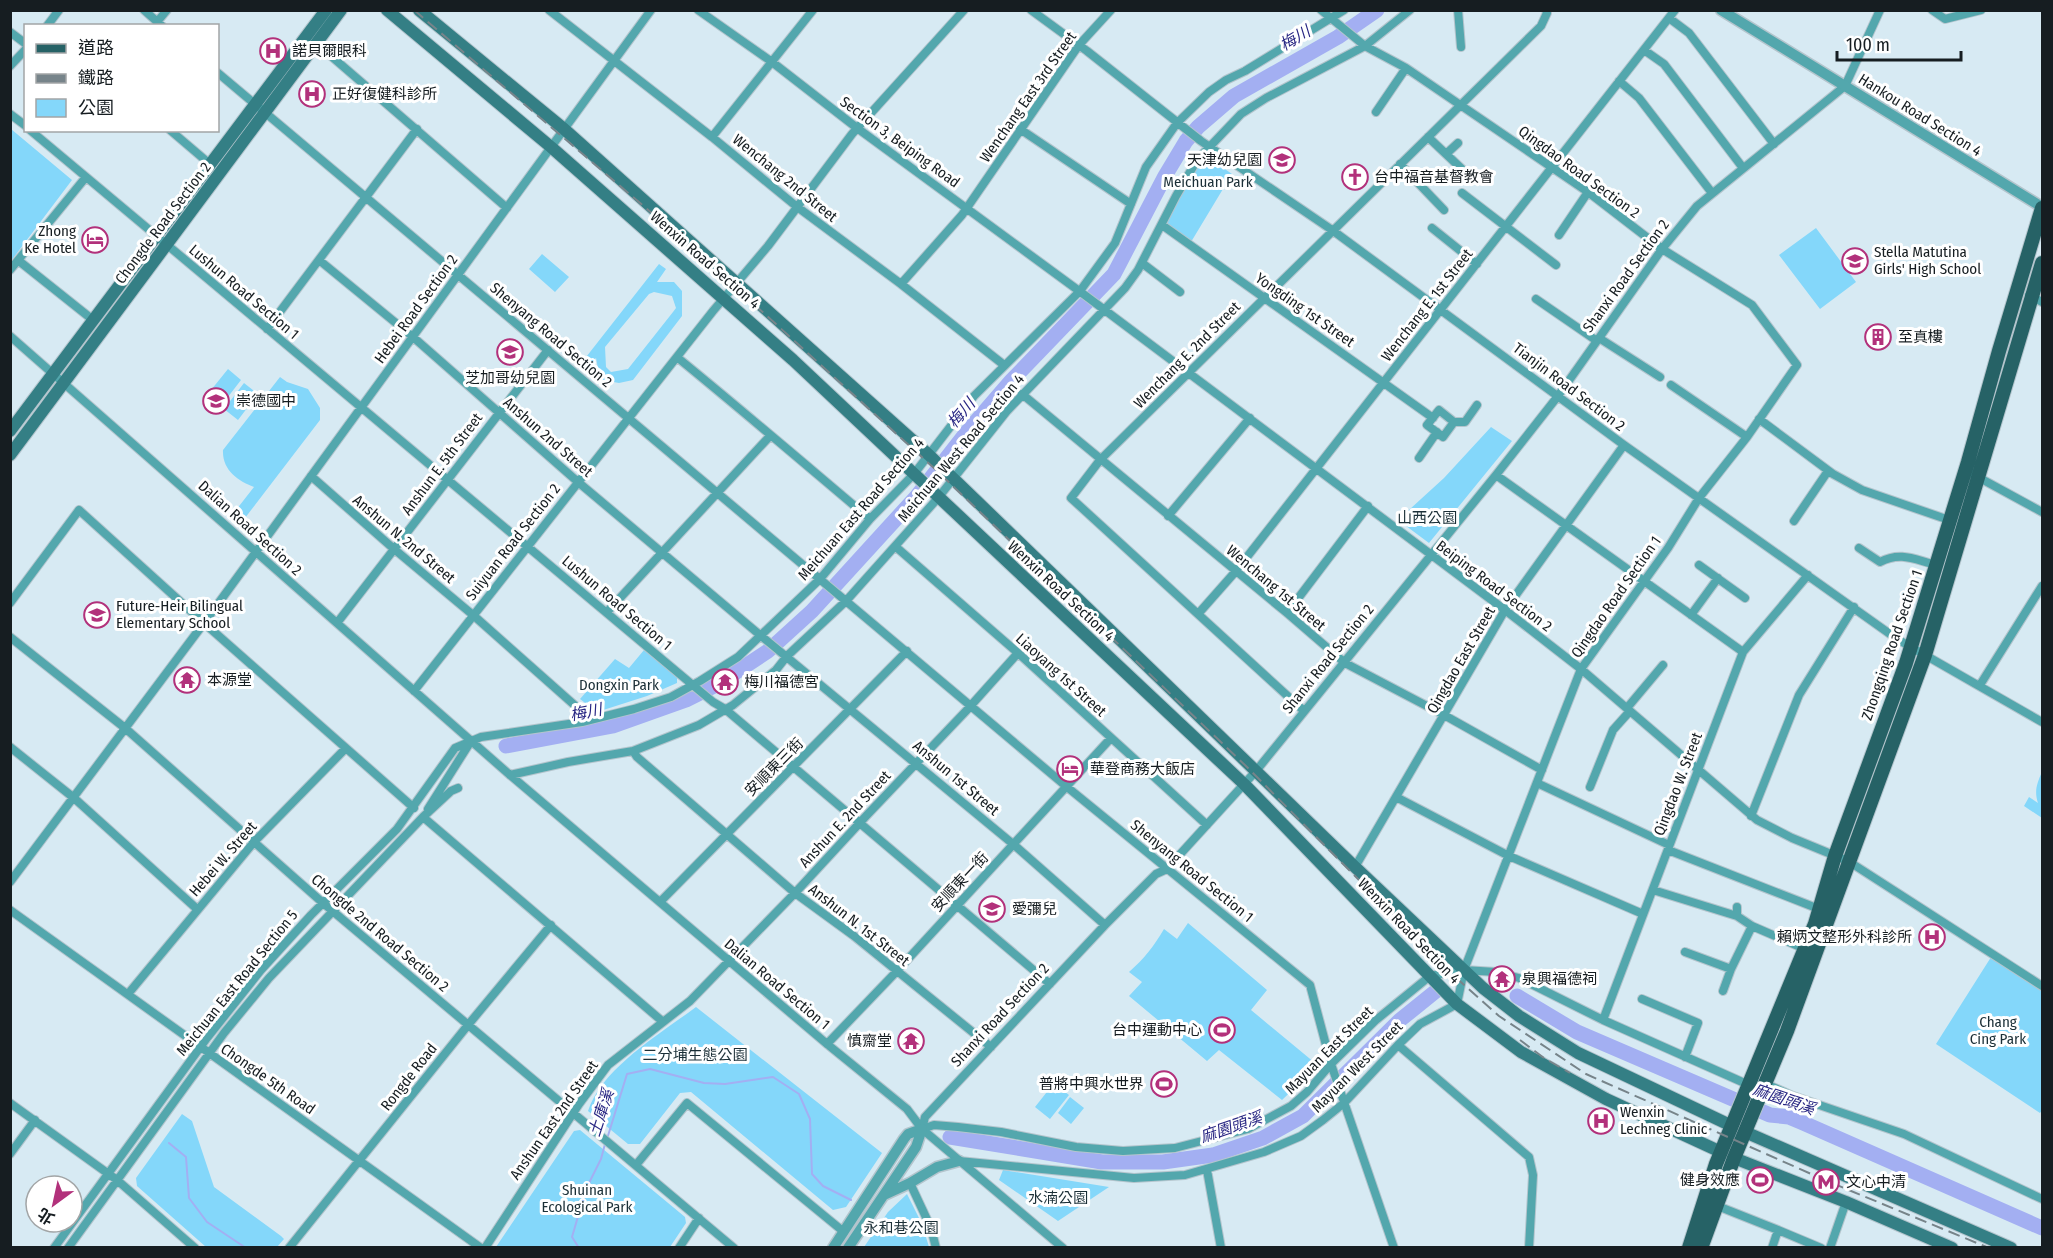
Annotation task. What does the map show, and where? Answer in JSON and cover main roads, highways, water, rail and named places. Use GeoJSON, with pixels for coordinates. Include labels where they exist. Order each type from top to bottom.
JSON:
{"type":"FeatureCollection","features":[{"type":"Feature","properties":{"kind":"main road","name":"Chongde Road Section 2"},"geometry":{"type":"LineString","coordinates":[[10,454],[166,244],[326,10]]}},
{"type":"Feature","properties":{"kind":"main road","name":"Chongde Road Section 2"},"geometry":{"type":"LineString","coordinates":[[10,431],[211,165],[316,43],[341,10]]}},
{"type":"Feature","properties":{"kind":"main road","name":"Wenxin Road Section 4"},"geometry":{"type":"LineString","coordinates":[[387,10],[551,147],[793,360],[1244,784],[1457,1004],[1521,1052],[1606,1099],[1727,1155],[1846,1202],[1952,1248]]}},
{"type":"Feature","properties":{"kind":"main road","name":"Wenxin Road Section 4"},"geometry":{"type":"LineString","coordinates":[[419,10],[564,129],[929,455],[1355,867],[1502,1004],[1570,1048],[1613,1071],[1738,1129],[2011,1248]]}},
{"type":"Feature","properties":{"kind":"main road","name":"Zhongqing Road Section 1"},"geometry":{"type":"LineString","coordinates":[[1738,1129],[1738,1110],[1805,949],[1835,856],[1911,646],[2043,208]]}},
{"type":"Feature","properties":{"kind":"main road","name":"Zhongqing Road Section 1"},"geometry":{"type":"LineString","coordinates":[[1738,1129],[1752,1116],[1787,1031],[1924,655],[1978,477],[2038,299],[2043,263]]}},
{"type":"Feature","properties":{"kind":"main road"},"geometry":{"type":"LineString","coordinates":[[1689,1248],[1697,1217],[1738,1129]]}},
{"type":"Feature","properties":{"kind":"main road"},"geometry":{"type":"LineString","coordinates":[[1701,1248],[1715,1205],[1727,1155]]}},
{"type":"Feature","properties":{"kind":"waterway","name":"梅川"},"geometry":{"type":"LineString","coordinates":[[506,746],[613,726],[686,700],[718,684],[768,651],[812,611],[916,497],[966,433],[1011,381],[1114,274],[1165,176],[1186,141],[1198,127],[1234,96],[1338,37],[1377,10]]}},
{"type":"Feature","properties":{"kind":"waterway","name":"麻園頭溪"},"geometry":{"type":"LineString","coordinates":[[950,1137],[1102,1162],[1163,1162],[1213,1155],[1263,1138],[1303,1116],[1400,1020],[1436,991]]}},
{"type":"Feature","properties":{"kind":"waterway","name":"麻園頭溪"},"geometry":{"type":"LineString","coordinates":[[1517,996],[1577,1032],[1770,1115],[1789,1117],[1801,1122],[2042,1228]]}},
{"type":"Feature","properties":{"kind":"waterway","name":"土庫溪"},"geometry":{"type":"LineString","coordinates":[[607,1139],[627,1074],[650,1069],[704,1083],[725,1084],[773,1077],[799,1094],[810,1119],[812,1174],[823,1186],[851,1200]]}},
{"type":"Feature","properties":{"kind":"waterway","name":"土庫溪"},"geometry":{"type":"LineString","coordinates":[[169,1143],[186,1157],[189,1198],[207,1222],[246,1248]]}},
{"type":"Feature","properties":{"kind":"waterway","name":"土庫溪"},"geometry":{"type":"LineString","coordinates":[[579,1248],[572,1237],[586,1189],[601,1159],[605,1144]]}},
{"type":"Feature","properties":{"kind":"railway"},"geometry":{"type":"LineString","coordinates":[[414,10],[688,244],[935,469],[1247,767],[1453,975],[1499,1016],[1586,1074],[1827,1181],[1989,1248]]}},
{"type":"Feature","properties":{"kind":"railway"},"geometry":{"type":"LineString","coordinates":[[1520,1040],[1544,1058],[1570,1073]]}},
{"type":"Feature","properties":{"kind":"place","name":"諾貝爾眼科"},"geometry":{"type":"Point","coordinates":[273,51]}},
{"type":"Feature","properties":{"kind":"place","name":"正好復健科診所"},"geometry":{"type":"Point","coordinates":[312,94]}},
{"type":"Feature","properties":{"kind":"place","name":"天津幼兒園"},"geometry":{"type":"Point","coordinates":[1282,160]}},
{"type":"Feature","properties":{"kind":"place","name":"台中福音基督教會"},"geometry":{"type":"Point","coordinates":[1355,177]}},
{"type":"Feature","properties":{"kind":"place","name":"Zhong Ke Hotel"},"geometry":{"type":"Point","coordinates":[95,240]}},
{"type":"Feature","properties":{"kind":"place","name":"Stella Matutina Girls' High School"},"geometry":{"type":"Point","coordinates":[1855,261]}},
{"type":"Feature","properties":{"kind":"place","name":"至真樓"},"geometry":{"type":"Point","coordinates":[1878,337]}},
{"type":"Feature","properties":{"kind":"place","name":"芝加哥幼兒園"},"geometry":{"type":"Point","coordinates":[510,352]}},
{"type":"Feature","properties":{"kind":"place","name":"崇德國中"},"geometry":{"type":"Point","coordinates":[216,401]}},
{"type":"Feature","properties":{"kind":"place","name":"Future-Heir Bilingual Elementary School"},"geometry":{"type":"Point","coordinates":[97,615]}},
{"type":"Feature","properties":{"kind":"place","name":"本源堂"},"geometry":{"type":"Point","coordinates":[187,680]}},
{"type":"Feature","properties":{"kind":"place","name":"梅川福德宮"},"geometry":{"type":"Point","coordinates":[725,682]}},
{"type":"Feature","properties":{"kind":"place","name":"華登商務大飯店"},"geometry":{"type":"Point","coordinates":[1070,769]}},
{"type":"Feature","properties":{"kind":"place","name":"愛彌兒"},"geometry":{"type":"Point","coordinates":[992,909]}},
{"type":"Feature","properties":{"kind":"place","name":"賴炳文整形外科診所"},"geometry":{"type":"Point","coordinates":[1932,937]}},
{"type":"Feature","properties":{"kind":"place","name":"泉興福德祠"},"geometry":{"type":"Point","coordinates":[1502,979]}},
{"type":"Feature","properties":{"kind":"place","name":"台中運動中心"},"geometry":{"type":"Point","coordinates":[1222,1030]}},
{"type":"Feature","properties":{"kind":"place","name":"慎齋堂"},"geometry":{"type":"Point","coordinates":[911,1041]}},
{"type":"Feature","properties":{"kind":"place","name":"普將中興水世界"},"geometry":{"type":"Point","coordinates":[1164,1084]}},
{"type":"Feature","properties":{"kind":"place","name":"Wenxin Lechneg Clinic"},"geometry":{"type":"Point","coordinates":[1601,1121]}},
{"type":"Feature","properties":{"kind":"place","name":"健身效應"},"geometry":{"type":"Point","coordinates":[1760,1180]}},
{"type":"Feature","properties":{"kind":"place","name":"文心中清"},"geometry":{"type":"Point","coordinates":[1826,1182]}},
{"type":"Feature","properties":{"kind":"park label","name":"Meichuan Park"},"geometry":{"type":"Point","coordinates":[1208,182]}},
{"type":"Feature","properties":{"kind":"park label","name":"山西公園"},"geometry":{"type":"Point","coordinates":[1427,518]}},
{"type":"Feature","properties":{"kind":"park label","name":"Dongxin Park"},"geometry":{"type":"Point","coordinates":[619,685]}},
{"type":"Feature","properties":{"kind":"park label","name":"Chang Cing Park"},"geometry":{"type":"Point","coordinates":[1998,1030]}},
{"type":"Feature","properties":{"kind":"park label","name":"二分埔生態公園"},"geometry":{"type":"Point","coordinates":[695,1055]}},
{"type":"Feature","properties":{"kind":"park label","name":"Shuinan Ecological Park"},"geometry":{"type":"Point","coordinates":[587,1198]}},
{"type":"Feature","properties":{"kind":"park label","name":"水湳公園"},"geometry":{"type":"Point","coordinates":[1058,1198]}},
{"type":"Feature","properties":{"kind":"park label","name":"永和巷公園"},"geometry":{"type":"Point","coordinates":[901,1228]}}]}
